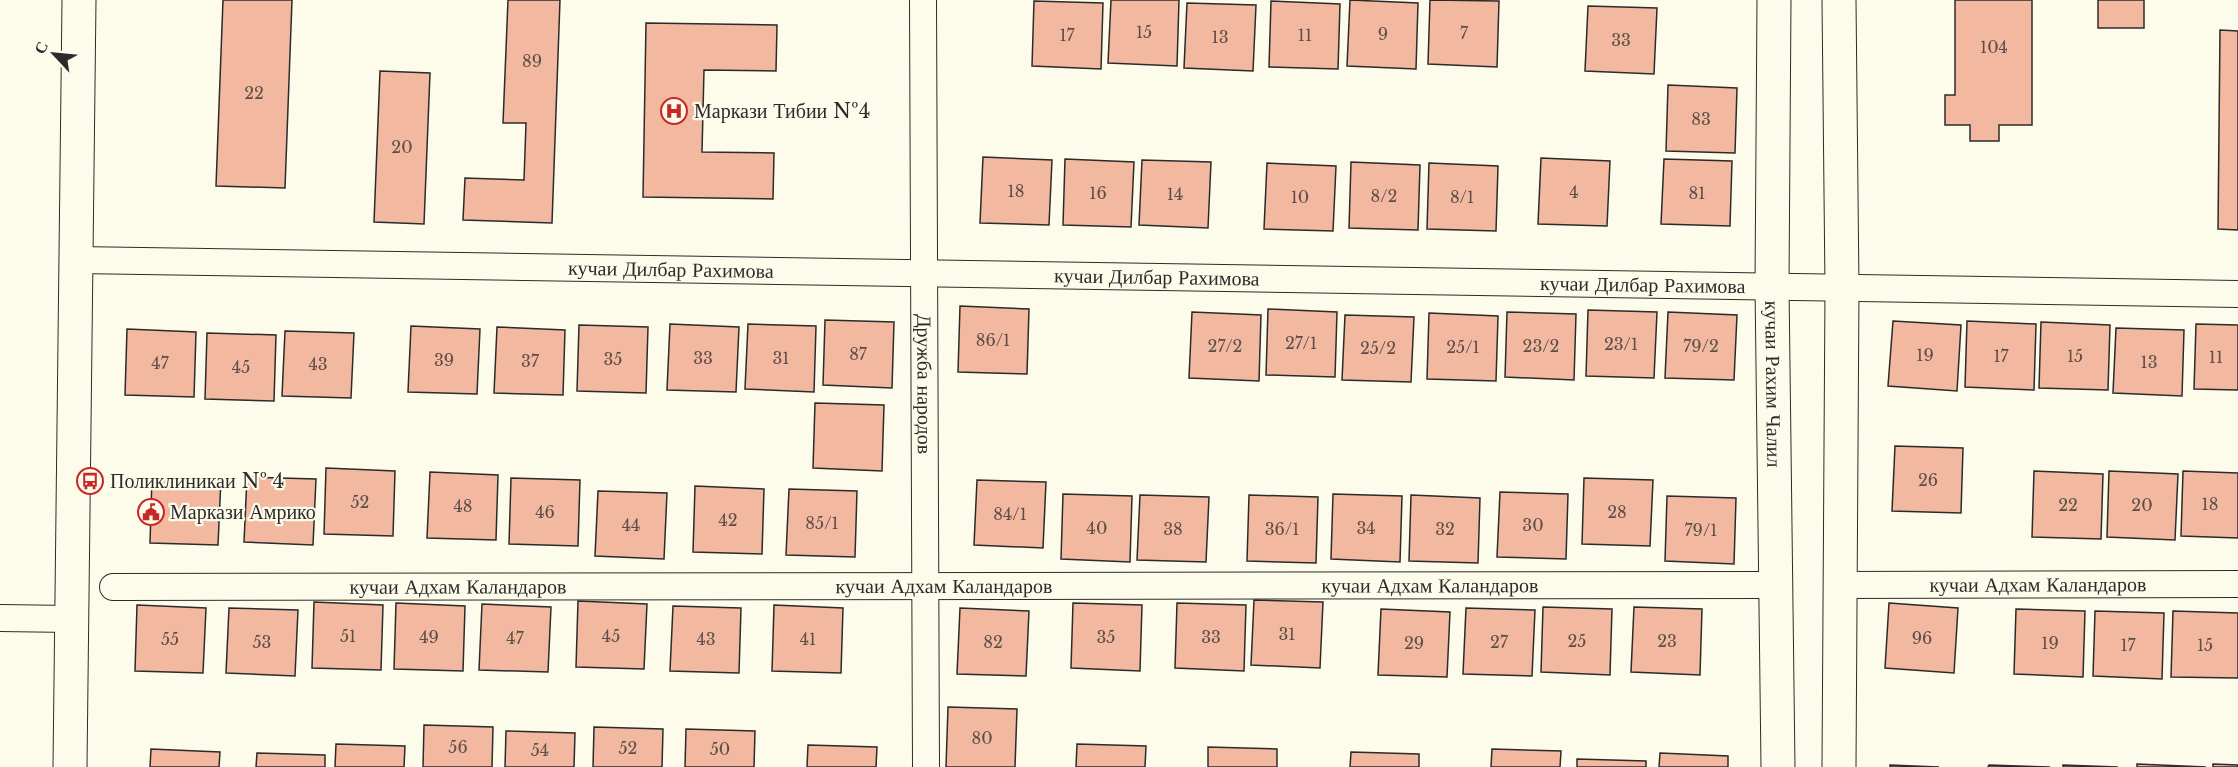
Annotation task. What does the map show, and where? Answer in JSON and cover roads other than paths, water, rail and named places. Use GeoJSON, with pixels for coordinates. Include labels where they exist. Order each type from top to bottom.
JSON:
{"type":"FeatureCollection","features":[{"type":"Feature","properties":{"kind":"main road"},"geometry":{"type":"LineString","coordinates":[[70,767],[60,620],[76,260],[79,0]]}},
{"type":"Feature","properties":{"kind":"main road","name":"кучаи Рахим Чалил"},"geometry":{"type":"LineString","coordinates":[[1774,0],[1772,286],[1778,767]]}},
{"type":"Feature","properties":{"kind":"main road"},"geometry":{"type":"LineString","coordinates":[[1839,0],[1842,288],[1838,585],[1839,767]]}},
{"type":"Feature","properties":{"kind":"street","name":"Дружба народов"},"geometry":{"type":"LineString","coordinates":[[923,0],[926,767]]}},
{"type":"Feature","properties":{"kind":"street","name":"кучаи Дилбар Рахимова"},"geometry":{"type":"LineString","coordinates":[[76,260],[2238,294]]}},
{"type":"Feature","properties":{"kind":"street","name":"кучаи Адхам Каландаров"},"geometry":{"type":"LineString","coordinates":[[1838,585],[2238,584]]}},
{"type":"Feature","properties":{"kind":"street","name":"кучаи Адхам Каландаров"},"geometry":{"type":"LineString","coordinates":[[113,587],[1776,585]]}},
{"type":"Feature","properties":{"kind":"street"},"geometry":{"type":"LineString","coordinates":[[0,618],[60,620]]}},
{"type":"Feature","properties":{"kind":"place","name":"Маркази Тибии №4"},"geometry":{"type":"Point","coordinates":[674,111]}},
{"type":"Feature","properties":{"kind":"place","name":"Поликлиникаи № 4"},"geometry":{"type":"Point","coordinates":[90,481]}},
{"type":"Feature","properties":{"kind":"place","name":"Маркази Амрико"},"geometry":{"type":"Point","coordinates":[151,512]}}]}
